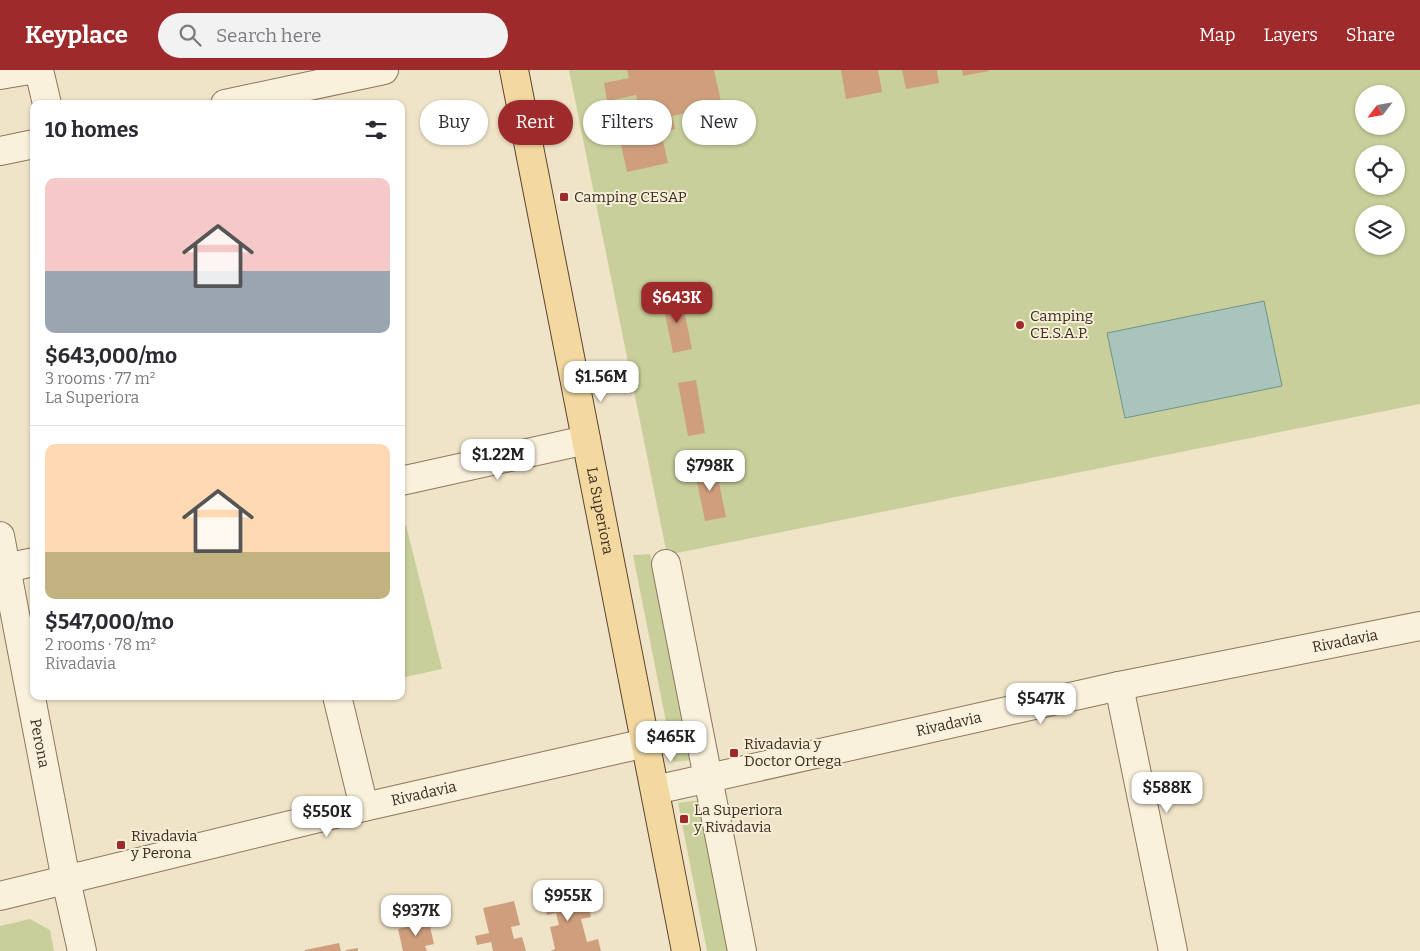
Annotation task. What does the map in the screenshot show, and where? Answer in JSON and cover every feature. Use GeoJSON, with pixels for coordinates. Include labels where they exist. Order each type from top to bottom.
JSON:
{"type":"FeatureCollection","features":[{"type":"Feature","properties":{"kind":"main road","name":"La Superiora"},"geometry":{"type":"LineString","coordinates":[[514,70],[686,951]]}},
{"type":"Feature","properties":{"kind":"street"},"geometry":{"type":"LineString","coordinates":[[0,76],[30,70]]}},
{"type":"Feature","properties":{"kind":"street"},"geometry":{"type":"LineString","coordinates":[[39,70],[46,100]]}},
{"type":"Feature","properties":{"kind":"street"},"geometry":{"type":"LineString","coordinates":[[244,100],[384,70]]}},
{"type":"Feature","properties":{"kind":"street"},"geometry":{"type":"LineString","coordinates":[[0,151],[30,145]]}},
{"type":"Feature","properties":{"kind":"street"},"geometry":{"type":"LineString","coordinates":[[405,480],[586,440]]}},
{"type":"Feature","properties":{"kind":"street","name":"Perona"},"geometry":{"type":"LineString","coordinates":[[0,536],[3,569],[82,951]]}},
{"type":"Feature","properties":{"kind":"street"},"geometry":{"type":"LineString","coordinates":[[3,569],[30,563]]}},
{"type":"Feature","properties":{"kind":"street"},"geometry":{"type":"LineString","coordinates":[[666,564],[742,951]]}},
{"type":"Feature","properties":{"kind":"street","name":"Rivadavia"},"geometry":{"type":"LineString","coordinates":[[655,790],[1119,686],[1420,626]]}},
{"type":"Feature","properties":{"kind":"street"},"geometry":{"type":"LineString","coordinates":[[1119,686],[1173,951]]}},
{"type":"Feature","properties":{"kind":"street"},"geometry":{"type":"LineString","coordinates":[[338,700],[364,807]]}},
{"type":"Feature","properties":{"kind":"street","name":"Rivadavia"},"geometry":{"type":"LineString","coordinates":[[0,896],[364,807],[646,743]]}},
{"type":"Feature","properties":{"kind":"green space","name":"Camping CE.S.A.P."},"geometry":{"type":"Polygon","coordinates":[[[569,70],[1420,70],[1420,404],[667,555],[584,145],[672,145],[672,100],[583,100],[583,139],[569,70]]]}},
{"type":"Feature","properties":{"kind":"green space"},"geometry":{"type":"Polygon","coordinates":[[[405,525],[442,669],[405,677],[405,525]]]}},
{"type":"Feature","properties":{"kind":"green space"},"geometry":{"type":"Polygon","coordinates":[[[650,554],[692,760],[674,762],[633,555],[650,554]]]}},
{"type":"Feature","properties":{"kind":"green space"},"geometry":{"type":"Polygon","coordinates":[[[701,800],[730,951],[707,951],[678,803],[701,800]]]}},
{"type":"Feature","properties":{"kind":"green space"},"geometry":{"type":"Polygon","coordinates":[[[30,919],[50,930],[54,951],[0,951],[0,926],[30,919]]]}},
{"type":"Feature","properties":{"kind":"water"},"geometry":{"type":"Polygon","coordinates":[[[1264,301],[1282,386],[1125,418],[1107,333],[1264,301]]]}},
{"type":"Feature","properties":{"kind":"building"},"geometry":{"type":"Polygon","coordinates":[[[627,70],[714,70],[721,100],[682,100],[682,114],[672,116],[672,100],[637,100],[636,95],[607,100],[604,83],[629,78],[627,70]]]}},
{"type":"Feature","properties":{"kind":"building"},"geometry":{"type":"Polygon","coordinates":[[[841,70],[878,70],[882,92],[846,99],[841,70]]]}},
{"type":"Feature","properties":{"kind":"building"},"geometry":{"type":"Polygon","coordinates":[[[902,70],[937,70],[939,83],[906,89],[902,70]]]}},
{"type":"Feature","properties":{"kind":"building"},"geometry":{"type":"Polygon","coordinates":[[[962,70],[989,70],[989,71],[963,76],[962,70]]]}},
{"type":"Feature","properties":{"kind":"building"},"geometry":{"type":"Polygon","coordinates":[[[672,116],[675,129],[672,130],[672,116]]]}},
{"type":"Feature","properties":{"kind":"building"},"geometry":{"type":"Polygon","coordinates":[[[621,145],[664,145],[668,163],[627,172],[621,145]]]}},
{"type":"Feature","properties":{"kind":"building"},"geometry":{"type":"Polygon","coordinates":[[[681,296],[692,349],[673,353],[662,299],[681,296]]]}},
{"type":"Feature","properties":{"kind":"building"},"geometry":{"type":"Polygon","coordinates":[[[696,380],[705,433],[688,436],[678,383],[696,380]]]}},
{"type":"Feature","properties":{"kind":"building"},"geometry":{"type":"Polygon","coordinates":[[[715,463],[726,517],[705,521],[694,467],[715,463]]]}},
{"type":"Feature","properties":{"kind":"building"},"geometry":{"type":"Polygon","coordinates":[[[573,886],[579,910],[589,908],[591,917],[581,919],[587,942],[598,939],[601,951],[550,951],[555,949],[550,927],[559,925],[556,913],[547,915],[542,893],[573,886]]]}},
{"type":"Feature","properties":{"kind":"building"},"geometry":{"type":"Polygon","coordinates":[[[514,901],[520,925],[511,927],[514,939],[522,937],[526,951],[493,951],[491,942],[477,945],[475,936],[489,933],[483,908],[514,901]]]}},
{"type":"Feature","properties":{"kind":"building"},"geometry":{"type":"Polygon","coordinates":[[[429,922],[434,944],[425,946],[427,951],[403,951],[398,929],[429,922]]]}},
{"type":"Feature","properties":{"kind":"building"},"geometry":{"type":"Polygon","coordinates":[[[339,943],[341,951],[305,951],[305,950],[339,943]]]}},
{"type":"Feature","properties":{"kind":"building"},"geometry":{"type":"Polygon","coordinates":[[[358,948],[358,951],[346,951],[346,950],[358,948]]]}},
{"type":"Feature","properties":{"kind":"place","name":"Camping CESAP"},"geometry":{"type":"Point","coordinates":[564,197]}},
{"type":"Feature","properties":{"kind":"place","name":"Camping CE.S.A.P."},"geometry":{"type":"Point","coordinates":[1020,325]}},
{"type":"Feature","properties":{"kind":"place","name":"Rivadavia y Doctor Ortega"},"geometry":{"type":"Point","coordinates":[734,753]}},
{"type":"Feature","properties":{"kind":"place","name":"La Superiora y Rivadavia"},"geometry":{"type":"Point","coordinates":[684,819]}},
{"type":"Feature","properties":{"kind":"place","name":"Rivadavia y Perona"},"geometry":{"type":"Point","coordinates":[121,845]}}]}
